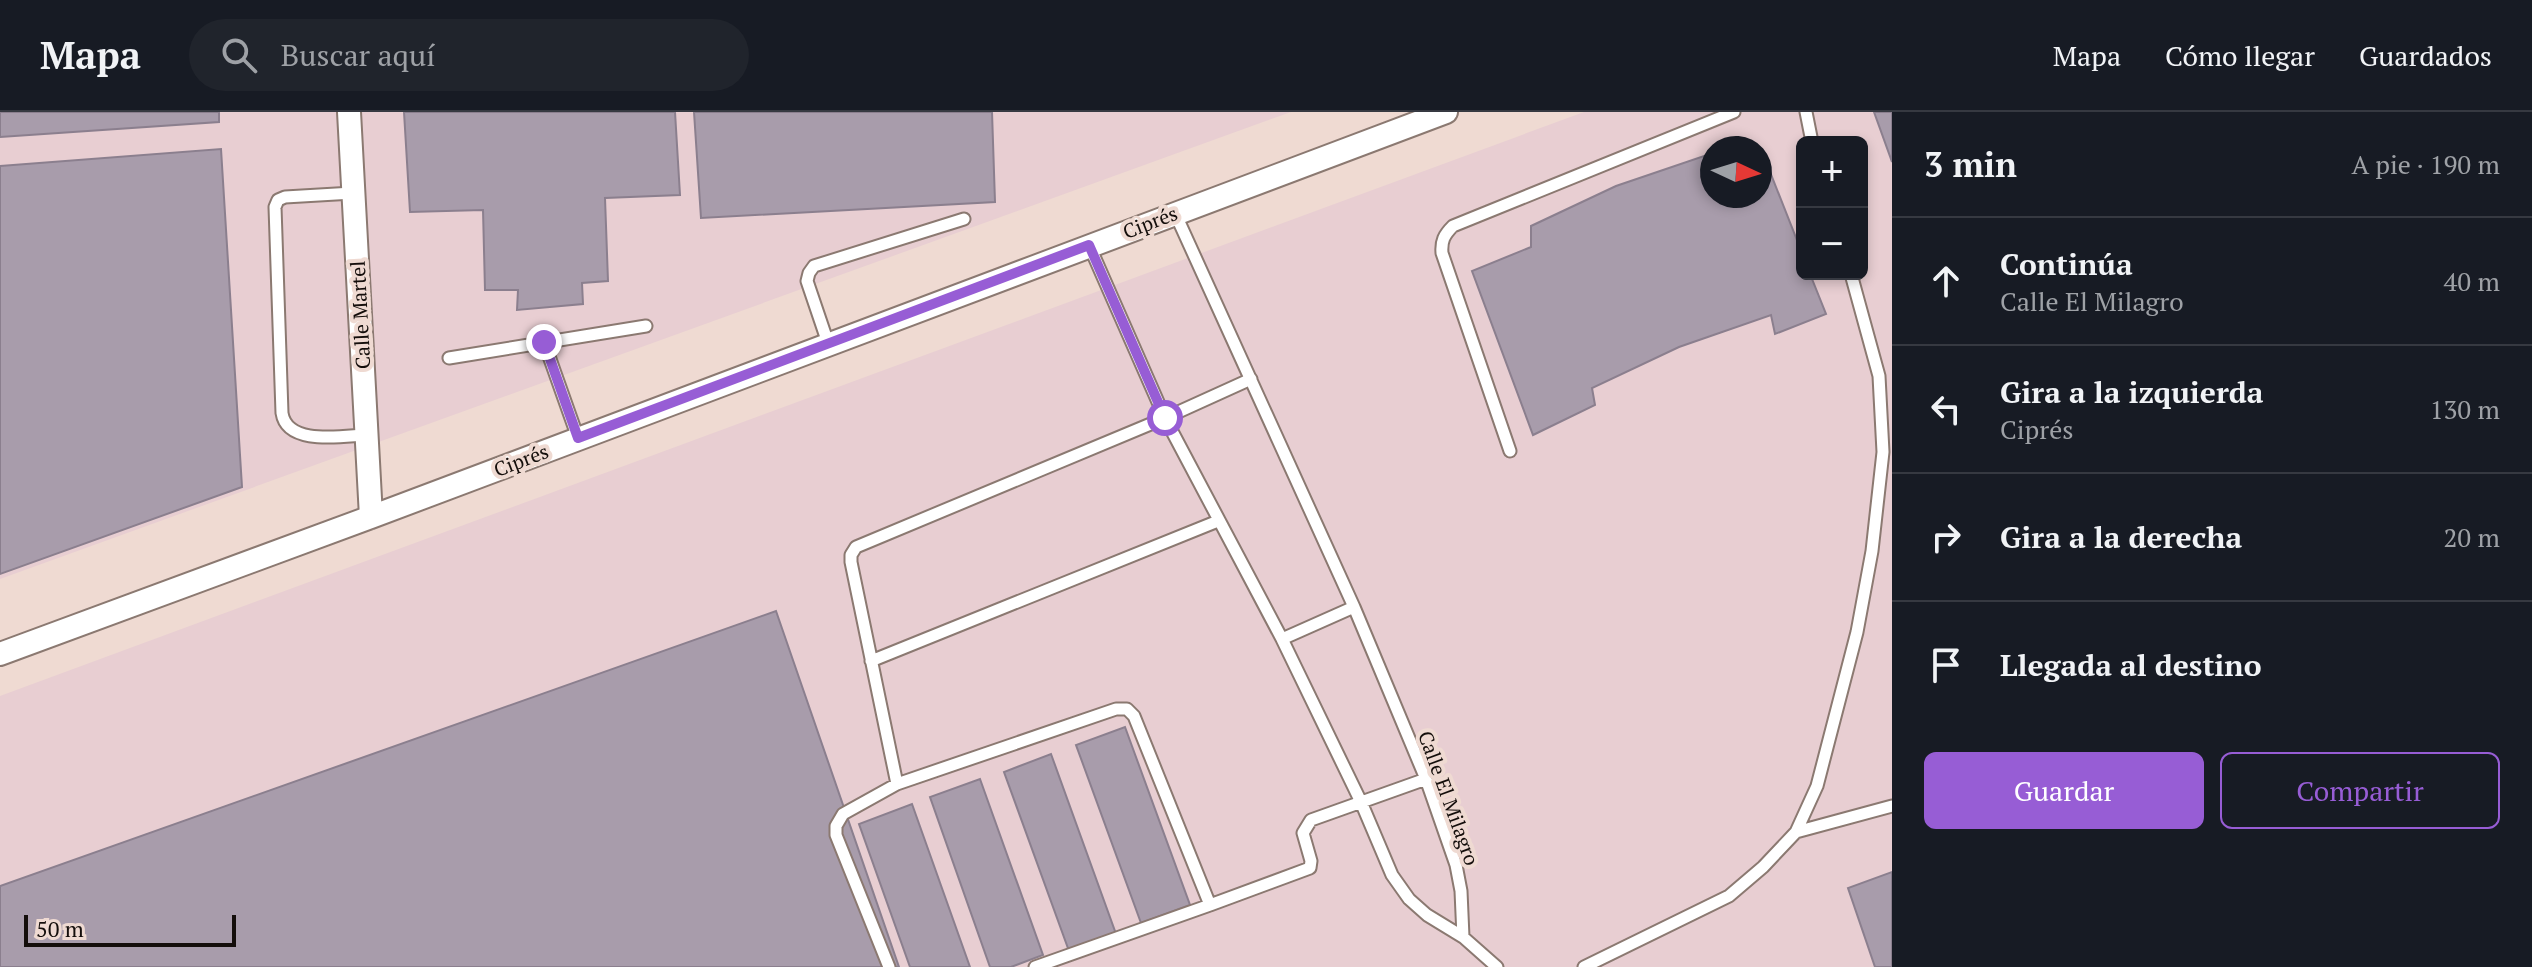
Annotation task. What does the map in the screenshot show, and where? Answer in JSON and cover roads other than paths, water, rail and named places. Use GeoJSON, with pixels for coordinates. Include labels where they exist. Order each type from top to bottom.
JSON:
{"type":"FeatureCollection","features":[{"type":"Feature","properties":{"kind":"street","name":"Calle Martel"},"geometry":{"type":"LineString","coordinates":[[349,112],[371,517]]}},
{"type":"Feature","properties":{"kind":"street","name":"Ciprés"},"geometry":{"type":"LineString","coordinates":[[0,654],[1446,112]]}},
{"type":"Feature","properties":{"kind":"lane"},"geometry":{"type":"LineString","coordinates":[[1510,451],[1442,253],[1441,243],[1446,233],[1453,226],[1734,112]]}},
{"type":"Feature","properties":{"kind":"lane"},"geometry":{"type":"LineString","coordinates":[[1806,112],[1811,136]]}},
{"type":"Feature","properties":{"kind":"lane"},"geometry":{"type":"LineString","coordinates":[[353,193],[285,197],[278,200],[275,207],[282,413],[283,422],[297,433],[366,435]]}},
{"type":"Feature","properties":{"kind":"lane","name":"Calle El Milagro"},"geometry":{"type":"LineString","coordinates":[[1175,212],[1354,607],[1426,779],[1456,865],[1461,891],[1463,937]]}},
{"type":"Feature","properties":{"kind":"lane"},"geometry":{"type":"LineString","coordinates":[[828,343],[807,281],[814,266],[964,219]]}},
{"type":"Feature","properties":{"kind":"lane"},"geometry":{"type":"LineString","coordinates":[[1089,245],[1165,418],[1282,639],[1361,802],[1392,875],[1409,899],[1427,915],[1463,937],[1497,967]]}},
{"type":"Feature","properties":{"kind":"lane"},"geometry":{"type":"LineString","coordinates":[[1584,967],[1729,896],[1763,867],[1796,832],[1817,786],[1857,632],[1872,551],[1883,452],[1879,376],[1853,280]]}},
{"type":"Feature","properties":{"kind":"lane"},"geometry":{"type":"LineString","coordinates":[[449,358],[646,326]]}},
{"type":"Feature","properties":{"kind":"lane"},"geometry":{"type":"LineString","coordinates":[[544,342],[578,438]]}},
{"type":"Feature","properties":{"kind":"lane"},"geometry":{"type":"LineString","coordinates":[[897,784],[851,562],[856,547],[1251,379]]}},
{"type":"Feature","properties":{"kind":"lane"},"geometry":{"type":"LineString","coordinates":[[871,661],[1218,521]]}},
{"type":"Feature","properties":{"kind":"lane"},"geometry":{"type":"LineString","coordinates":[[1282,639],[1354,607]]}},
{"type":"Feature","properties":{"kind":"lane"},"geometry":{"type":"LineString","coordinates":[[889,967],[836,835],[836,826],[843,814],[897,784],[1116,709],[1127,709],[1134,716],[1210,905]]}},
{"type":"Feature","properties":{"kind":"lane"},"geometry":{"type":"LineString","coordinates":[[1035,967],[1310,868],[1303,833],[1311,820],[1426,779]]}},
{"type":"Feature","properties":{"kind":"lane"},"geometry":{"type":"LineString","coordinates":[[1796,832],[1892,806]]}}]}
